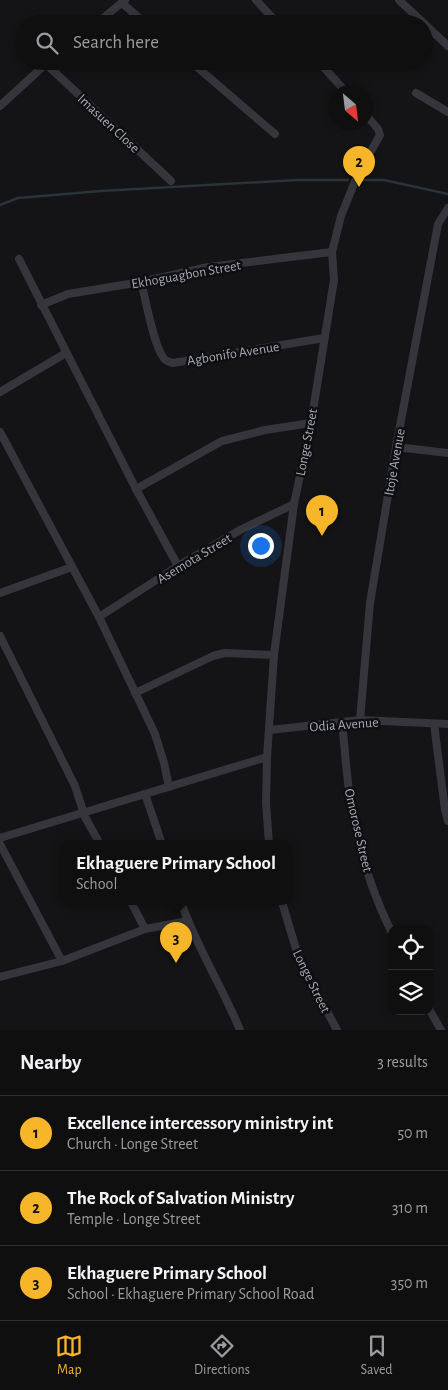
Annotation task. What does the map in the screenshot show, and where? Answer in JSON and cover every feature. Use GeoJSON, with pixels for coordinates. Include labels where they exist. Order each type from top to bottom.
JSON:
{"type":"FeatureCollection","features":[{"type":"Feature","properties":{"kind":"street"},"geometry":{"type":"LineString","coordinates":[[256,0],[270,15]]}},
{"type":"Feature","properties":{"kind":"street"},"geometry":{"type":"LineString","coordinates":[[399,0],[415,15]]}},
{"type":"Feature","properties":{"kind":"street"},"geometry":{"type":"LineString","coordinates":[[107,15],[124,2],[137,15]]}},
{"type":"Feature","properties":{"kind":"street"},"geometry":{"type":"LineString","coordinates":[[433,32],[448,46]]}},
{"type":"Feature","properties":{"kind":"street"},"geometry":{"type":"LineString","coordinates":[[0,106],[40,70]]}},
{"type":"Feature","properties":{"kind":"street","name":"Imasuen Close"},"geometry":{"type":"LineString","coordinates":[[55,70],[172,181]]}},
{"type":"Feature","properties":{"kind":"street"},"geometry":{"type":"LineString","coordinates":[[200,70],[274,134]]}},
{"type":"Feature","properties":{"kind":"street"},"geometry":{"type":"LineString","coordinates":[[326,70],[340,85]]}},
{"type":"Feature","properties":{"kind":"street"},"geometry":{"type":"LineString","coordinates":[[416,93],[448,112]]}},
{"type":"Feature","properties":{"kind":"street","name":"Longe Street"},"geometry":{"type":"LineString","coordinates":[[269,840],[266,802],[267,757],[274,655],[294,504],[311,423],[334,280],[332,252],[341,216],[358,174],[380,134],[373,123]]}},
{"type":"Feature","properties":{"kind":"street","name":"Itoje Avenue"},"geometry":{"type":"LineString","coordinates":[[360,720],[370,603],[396,447],[438,224],[448,208]]}},
{"type":"Feature","properties":{"kind":"street","name":"Ekhoguagbon Street"},"geometry":{"type":"LineString","coordinates":[[41,305],[68,294],[141,282],[208,268],[332,252]]}},
{"type":"Feature","properties":{"kind":"street"},"geometry":{"type":"LineString","coordinates":[[19,259],[136,489],[178,566]]}},
{"type":"Feature","properties":{"kind":"street","name":"Agbonifo Avenue"},"geometry":{"type":"LineString","coordinates":[[141,282],[158,346],[166,361],[173,363],[324,338]]}},
{"type":"Feature","properties":{"kind":"street"},"geometry":{"type":"LineString","coordinates":[[0,392],[66,353]]}},
{"type":"Feature","properties":{"kind":"street"},"geometry":{"type":"LineString","coordinates":[[136,489],[222,441],[265,430],[311,423]]}},
{"type":"Feature","properties":{"kind":"street"},"geometry":{"type":"LineString","coordinates":[[0,432],[99,617],[155,734],[169,787]]}},
{"type":"Feature","properties":{"kind":"street"},"geometry":{"type":"LineString","coordinates":[[396,447],[448,453]]}},
{"type":"Feature","properties":{"kind":"street","name":"Asemota Street"},"geometry":{"type":"LineString","coordinates":[[99,617],[178,566],[242,529],[294,504]]}},
{"type":"Feature","properties":{"kind":"street"},"geometry":{"type":"LineString","coordinates":[[0,593],[72,567]]}},
{"type":"Feature","properties":{"kind":"street"},"geometry":{"type":"LineString","coordinates":[[0,636],[75,786],[85,812],[85,817],[98,840]]}},
{"type":"Feature","properties":{"kind":"street"},"geometry":{"type":"LineString","coordinates":[[135,693],[213,656],[225,653],[274,655]]}},
{"type":"Feature","properties":{"kind":"street","name":"Odia Avenue"},"geometry":{"type":"LineString","coordinates":[[270,730],[360,720],[448,724]]}},
{"type":"Feature","properties":{"kind":"street","name":"Omorose Street"},"geometry":{"type":"LineString","coordinates":[[342,723],[348,788],[354,824],[377,901],[388,925]]}},
{"type":"Feature","properties":{"kind":"street"},"geometry":{"type":"LineString","coordinates":[[434,724],[448,821]]}},
{"type":"Feature","properties":{"kind":"street"},"geometry":{"type":"LineString","coordinates":[[0,838],[267,757]]}},
{"type":"Feature","properties":{"kind":"street"},"geometry":{"type":"LineString","coordinates":[[145,794],[161,840]]}},
{"type":"Feature","properties":{"kind":"street"},"geometry":{"type":"LineString","coordinates":[[0,844],[62,961]]}},
{"type":"Feature","properties":{"kind":"street"},"geometry":{"type":"LineString","coordinates":[[133,905],[145,928]]}},
{"type":"Feature","properties":{"kind":"street"},"geometry":{"type":"LineString","coordinates":[[182,905],[240,1030]]}},
{"type":"Feature","properties":{"kind":"street","name":"Longe Street"},"geometry":{"type":"LineString","coordinates":[[283,905],[299,959],[337,1030]]}},
{"type":"Feature","properties":{"kind":"street"},"geometry":{"type":"LineString","coordinates":[[0,977],[62,961],[145,928],[188,921]]}},
{"type":"Feature","properties":{"kind":"street"},"geometry":{"type":"LineString","coordinates":[[433,1015],[442,1030]]}},
{"type":"Feature","properties":{"kind":"waterway"},"geometry":{"type":"LineString","coordinates":[[0,205],[18,198],[101,191],[297,180],[348,180]]}},
{"type":"Feature","properties":{"kind":"waterway"},"geometry":{"type":"LineString","coordinates":[[362,180],[384,180],[448,194]]}},
{"type":"Feature","properties":{"kind":"place","name":"The Rock of Salvation Ministry"},"geometry":{"type":"Point","coordinates":[359,187]}},
{"type":"Feature","properties":{"kind":"place","name":"Excellence intercessory ministry int"},"geometry":{"type":"Point","coordinates":[322,536]}},
{"type":"Feature","properties":{"kind":"place","name":"Ekhaguere Primary School"},"geometry":{"type":"Point","coordinates":[176,963]}}]}
